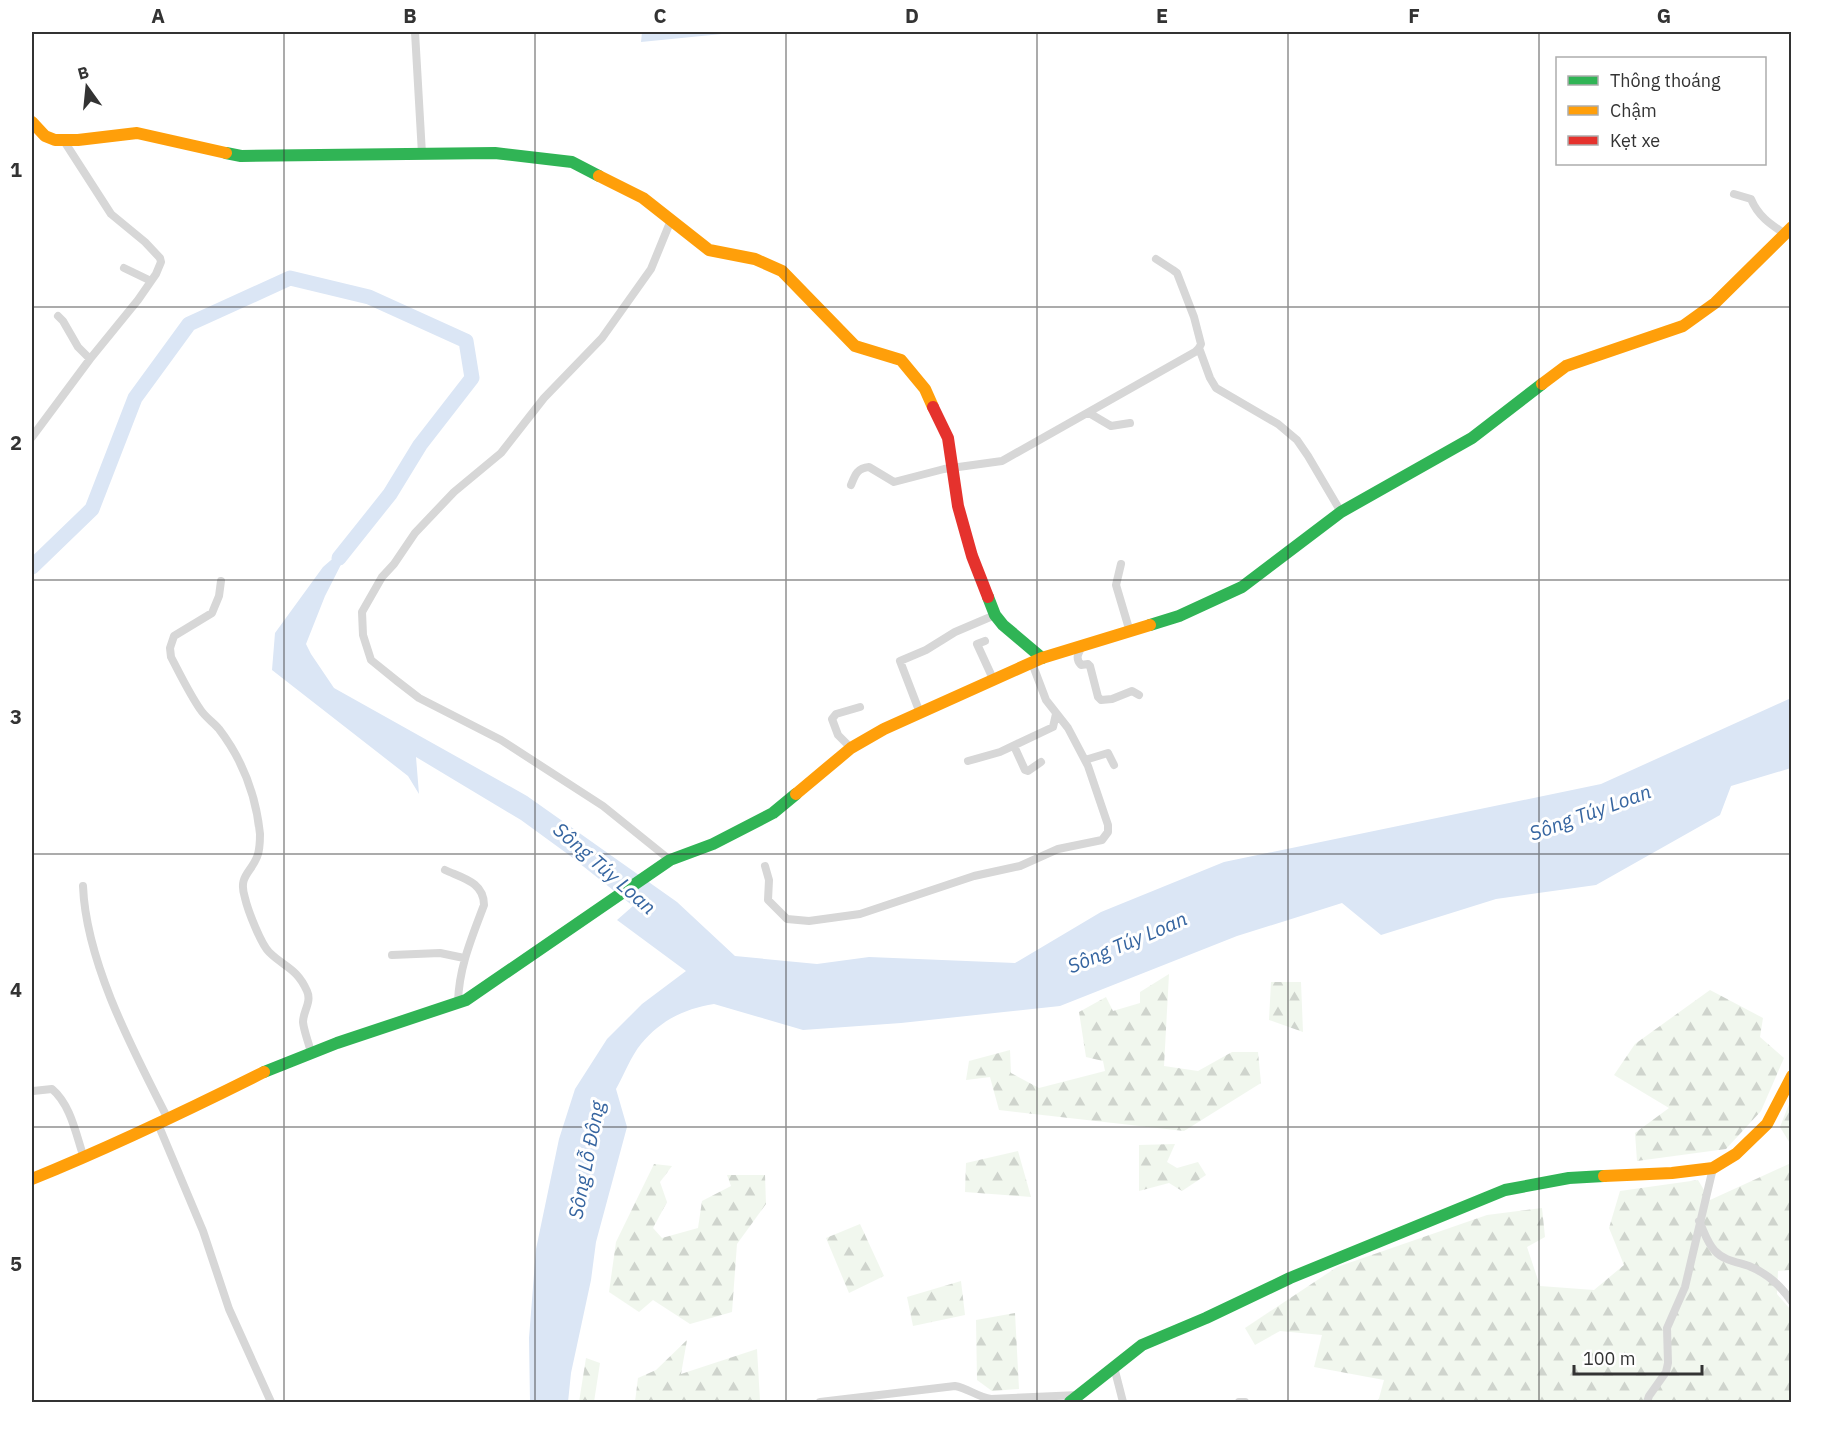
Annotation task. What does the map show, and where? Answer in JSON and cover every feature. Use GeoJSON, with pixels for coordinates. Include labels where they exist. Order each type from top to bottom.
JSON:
{"type":"FeatureCollection","features":[{"type":"Feature","properties":{"kind":"street"},"geometry":{"type":"LineString","coordinates":[[415,32],[422,154]]}},
{"type":"Feature","properties":{"kind":"street"},"geometry":{"type":"LineString","coordinates":[[32,122],[50,139],[64,141],[137,133],[241,156],[495,153],[572,162],[643,198],[709,250],[755,259],[782,271],[855,346],[901,360],[925,389],[948,438],[958,506],[972,555],[995,615],[1037,660],[1042,692],[1068,728],[1085,760],[1093,777],[1108,825],[1108,832],[1102,840],[1058,849],[1020,866],[974,876],[860,914],[810,921],[788,919],[768,900],[769,880],[765,866]]}},
{"type":"Feature","properties":{"kind":"street"},"geometry":{"type":"LineString","coordinates":[[32,437],[90,359],[138,300],[161,262],[145,242],[111,214],[64,141]]}},
{"type":"Feature","properties":{"kind":"street"},"geometry":{"type":"LineString","coordinates":[[32,1179],[163,1122],[277,1066],[466,1000],[670,860],[713,844],[773,813],[852,748],[884,729],[1037,660],[1179,616],[1242,587],[1341,512],[1472,438],[1566,366],[1683,326],[1715,303],[1788,230],[1769,224],[1755,209],[1750,199],[1734,194]]}},
{"type":"Feature","properties":{"kind":"street"},"geometry":{"type":"LineString","coordinates":[[670,860],[603,806],[501,740],[419,698],[396,681],[371,660],[363,635],[362,612],[382,577],[394,564],[415,533],[454,492],[501,453],[544,398],[602,338],[651,269],[671,220]]}},
{"type":"Feature","properties":{"kind":"street"},"geometry":{"type":"LineString","coordinates":[[1156,259],[1177,273],[1194,317],[1199,348],[1216,388],[1278,424],[1297,440],[1341,512]]}},
{"type":"Feature","properties":{"kind":"street"},"geometry":{"type":"LineString","coordinates":[[124,268],[151,281]]}},
{"type":"Feature","properties":{"kind":"street"},"geometry":{"type":"LineString","coordinates":[[58,316],[78,347],[90,359]]}},
{"type":"Feature","properties":{"kind":"street"},"geometry":{"type":"LineString","coordinates":[[851,485],[856,472],[869,466],[891,482],[944,469],[1002,461],[1199,348]]}},
{"type":"Feature","properties":{"kind":"street"},"geometry":{"type":"LineString","coordinates":[[1089,413],[1111,426],[1130,423]]}},
{"type":"Feature","properties":{"kind":"street"},"geometry":{"type":"LineString","coordinates":[[1121,564],[1116,585],[1130,632]]}},
{"type":"Feature","properties":{"kind":"street"},"geometry":{"type":"LineString","coordinates":[[221,581],[219,596],[212,613],[174,636],[170,648],[171,657],[200,709],[217,727],[240,762],[247,779],[257,819],[260,847],[257,858],[242,882],[243,891],[264,946],[295,971],[307,991],[309,1001],[303,1020],[311,1053]]}},
{"type":"Feature","properties":{"kind":"street"},"geometry":{"type":"LineString","coordinates":[[920,713],[900,661],[926,651],[956,632],[995,615]]}},
{"type":"Feature","properties":{"kind":"street"},"geometry":{"type":"LineString","coordinates":[[985,641],[977,644],[993,681]]}},
{"type":"Feature","properties":{"kind":"street"},"geometry":{"type":"LineString","coordinates":[[1082,646],[1077,660],[1081,665],[1090,666],[1098,698],[1112,699],[1132,691],[1139,695]]}},
{"type":"Feature","properties":{"kind":"street"},"geometry":{"type":"LineString","coordinates":[[852,748],[838,735],[828,718],[860,707]]}},
{"type":"Feature","properties":{"kind":"street"},"geometry":{"type":"LineString","coordinates":[[968,761],[1000,752],[1053,727],[1056,714]]}},
{"type":"Feature","properties":{"kind":"street"},"geometry":{"type":"LineString","coordinates":[[1014,746],[1025,770],[1032,770],[1041,762]]}},
{"type":"Feature","properties":{"kind":"street"},"geometry":{"type":"LineString","coordinates":[[1085,760],[1108,753],[1114,765]]}},
{"type":"Feature","properties":{"kind":"street"},"geometry":{"type":"LineString","coordinates":[[445,870],[475,884],[480,888],[484,899],[484,905],[464,958],[458,1002]]}},
{"type":"Feature","properties":{"kind":"street"},"geometry":{"type":"LineString","coordinates":[[83,886],[84,905],[103,978],[163,1122],[229,1309],[271,1402]]}},
{"type":"Feature","properties":{"kind":"street"},"geometry":{"type":"LineString","coordinates":[[393,955],[440,953],[464,958]]}},
{"type":"Feature","properties":{"kind":"street"},"geometry":{"type":"LineString","coordinates":[[820,1402],[955,1386],[963,1387],[982,1398],[991,1399],[1075,1399],[1142,1345],[1290,1278],[1505,1190],[1569,1178],[1672,1173],[1713,1168],[1736,1154],[1767,1124],[1791,1076]]}},
{"type":"Feature","properties":{"kind":"street"},"geometry":{"type":"LineString","coordinates":[[33,1090],[52,1089],[62,1099],[84,1158]]}},
{"type":"Feature","properties":{"kind":"street"},"geometry":{"type":"LineString","coordinates":[[1647,1402],[1666,1372],[1667,1328],[1686,1287],[1713,1168]]}},
{"type":"Feature","properties":{"kind":"street"},"geometry":{"type":"LineString","coordinates":[[1700,1221],[1711,1246],[1719,1254],[1761,1271],[1783,1290],[1791,1302]]}},
{"type":"Feature","properties":{"kind":"street"},"geometry":{"type":"LineString","coordinates":[[1114,1367],[1123,1402]]}},
{"type":"Feature","properties":{"kind":"street"},"geometry":{"type":"LineString","coordinates":[[1239,1402],[1245,1402]]}},
{"type":"Feature","properties":{"kind":"green space"},"geometry":{"type":"Polygon","coordinates":[[[1169,974],[1164,1066],[1198,1071],[1232,1052],[1258,1052],[1261,1083],[1184,1131],[999,1110],[990,1077],[966,1080],[969,1061],[1010,1050],[1011,1073],[1039,1088],[1105,1071],[1103,1061],[1086,1057],[1079,1012],[1106,997],[1113,1011],[1140,1003],[1140,992],[1169,974]]]}},
{"type":"Feature","properties":{"kind":"green space"},"geometry":{"type":"Polygon","coordinates":[[[1271,982],[1301,982],[1303,1032],[1269,1020],[1271,982]]]}},
{"type":"Feature","properties":{"kind":"green space"},"geometry":{"type":"Polygon","coordinates":[[[1710,990],[1763,1018],[1760,1037],[1784,1058],[1761,1111],[1726,1149],[1637,1161],[1635,1133],[1669,1108],[1614,1075],[1635,1044],[1710,990]]]}},
{"type":"Feature","properties":{"kind":"green space"},"geometry":{"type":"Polygon","coordinates":[[[1791,1099],[1791,1145],[1780,1127],[1791,1099]]]}},
{"type":"Feature","properties":{"kind":"green space"},"geometry":{"type":"Polygon","coordinates":[[[1175,1144],[1167,1162],[1177,1168],[1198,1162],[1206,1175],[1182,1191],[1169,1183],[1139,1191],[1139,1145],[1175,1144]]]}},
{"type":"Feature","properties":{"kind":"green space"},"geometry":{"type":"Polygon","coordinates":[[[1018,1151],[1031,1197],[965,1192],[966,1163],[1018,1151]]]}},
{"type":"Feature","properties":{"kind":"green space"},"geometry":{"type":"Polygon","coordinates":[[[1791,1163],[1791,1270],[1778,1271],[1777,1294],[1791,1310],[1791,1402],[1378,1402],[1384,1380],[1314,1367],[1322,1335],[1280,1331],[1255,1345],[1245,1328],[1337,1267],[1487,1215],[1542,1208],[1545,1237],[1527,1247],[1540,1286],[1594,1290],[1624,1265],[1609,1228],[1620,1191],[1698,1180],[1710,1200],[1791,1163]]]}},
{"type":"Feature","properties":{"kind":"green space"},"geometry":{"type":"Polygon","coordinates":[[[654,1164],[672,1166],[660,1182],[667,1202],[653,1228],[662,1238],[698,1228],[702,1201],[731,1186],[727,1175],[765,1175],[766,1204],[737,1244],[732,1312],[690,1324],[653,1300],[639,1312],[609,1292],[616,1242],[654,1164]]]}},
{"type":"Feature","properties":{"kind":"green space"},"geometry":{"type":"Polygon","coordinates":[[[860,1224],[884,1276],[849,1293],[826,1238],[860,1224]]]}},
{"type":"Feature","properties":{"kind":"green space"},"geometry":{"type":"Polygon","coordinates":[[[961,1281],[965,1315],[913,1326],[907,1297],[961,1281]]]}},
{"type":"Feature","properties":{"kind":"green space"},"geometry":{"type":"Polygon","coordinates":[[[1015,1313],[1019,1389],[992,1391],[977,1380],[976,1320],[1015,1313]]]}},
{"type":"Feature","properties":{"kind":"green space"},"geometry":{"type":"Polygon","coordinates":[[[687,1340],[681,1374],[757,1349],[760,1401],[635,1402],[638,1378],[656,1370],[687,1340]]]}},
{"type":"Feature","properties":{"kind":"green space"},"geometry":{"type":"Polygon","coordinates":[[[586,1358],[600,1363],[594,1402],[579,1402],[586,1358]]]}},
{"type":"Feature","properties":{"kind":"water"},"geometry":{"type":"Polygon","coordinates":[[[642,32],[742,32],[641,42],[642,32]]]}},
{"type":"Feature","properties":{"kind":"water","name":"Sông Lỗ Đông"},"geometry":{"type":"Polygon","coordinates":[[[353,541],[325,596],[306,644],[334,688],[527,796],[677,902],[735,956],[817,964],[869,957],[1015,963],[1101,912],[1224,862],[1601,784],[1791,698],[1791,768],[1731,786],[1720,815],[1596,885],[1496,899],[1381,935],[1342,903],[1237,936],[1060,1006],[901,1023],[803,1030],[714,1004],[674,1017],[657,1028],[641,1044],[616,1089],[627,1127],[596,1242],[591,1280],[571,1373],[568,1402],[530,1402],[529,1338],[536,1249],[559,1139],[575,1089],[607,1039],[642,1004],[686,971],[617,920],[633,906],[521,820],[416,757],[419,794],[408,776],[272,670],[275,633],[323,567],[353,541]]]}},
{"type":"Feature","properties":{"kind":"waterway","name":"Sông Túy Loan"},"geometry":{"type":"LineString","coordinates":[[32,567],[92,509],[135,398],[189,324],[290,278],[369,297],[466,341],[472,378],[420,445],[390,494],[339,558]]}},
{"type":"Feature","properties":{"kind":"traffic: fast"},"geometry":{"type":"LineString","coordinates":[[226,153],[241,156],[495,153],[572,162],[599,176]]}},
{"type":"Feature","properties":{"kind":"traffic: fast"},"geometry":{"type":"LineString","coordinates":[[1150,625],[1179,616],[1242,587],[1341,512],[1472,438],[1542,384]]}},
{"type":"Feature","properties":{"kind":"traffic: fast"},"geometry":{"type":"LineString","coordinates":[[988,597],[995,615],[1003,625],[1042,658]]}},
{"type":"Feature","properties":{"kind":"traffic: fast"},"geometry":{"type":"LineString","coordinates":[[264,1072],[337,1043],[466,1000],[670,860],[713,844],[773,813],[796,794]]}},
{"type":"Feature","properties":{"kind":"traffic: fast"},"geometry":{"type":"LineString","coordinates":[[1070,1402],[1142,1345],[1290,1278],[1505,1190],[1569,1178],[1604,1176]]}},
{"type":"Feature","properties":{"kind":"traffic: slow"},"geometry":{"type":"LineString","coordinates":[[32,122],[45,136],[55,140],[78,140],[137,133],[226,153]]}},
{"type":"Feature","properties":{"kind":"traffic: slow"},"geometry":{"type":"LineString","coordinates":[[599,176],[643,198],[709,250],[755,259],[782,271],[855,346],[901,360],[925,389],[933,407]]}},
{"type":"Feature","properties":{"kind":"traffic: slow"},"geometry":{"type":"LineString","coordinates":[[1542,384],[1566,366],[1683,326],[1715,303],[1792,227]]}},
{"type":"Feature","properties":{"kind":"traffic: slow"},"geometry":{"type":"LineString","coordinates":[[796,794],[851,748],[884,729],[1042,658],[1150,625]]}},
{"type":"Feature","properties":{"kind":"traffic: slow"},"geometry":{"type":"LineString","coordinates":[[32,1179],[149,1128],[264,1072]]}},
{"type":"Feature","properties":{"kind":"traffic: slow"},"geometry":{"type":"LineString","coordinates":[[1604,1176],[1672,1173],[1713,1168],[1736,1154],[1767,1124],[1792,1076]]}},
{"type":"Feature","properties":{"kind":"traffic: jam"},"geometry":{"type":"LineString","coordinates":[[933,407],[948,438],[958,506],[972,556],[988,597]]}}]}
